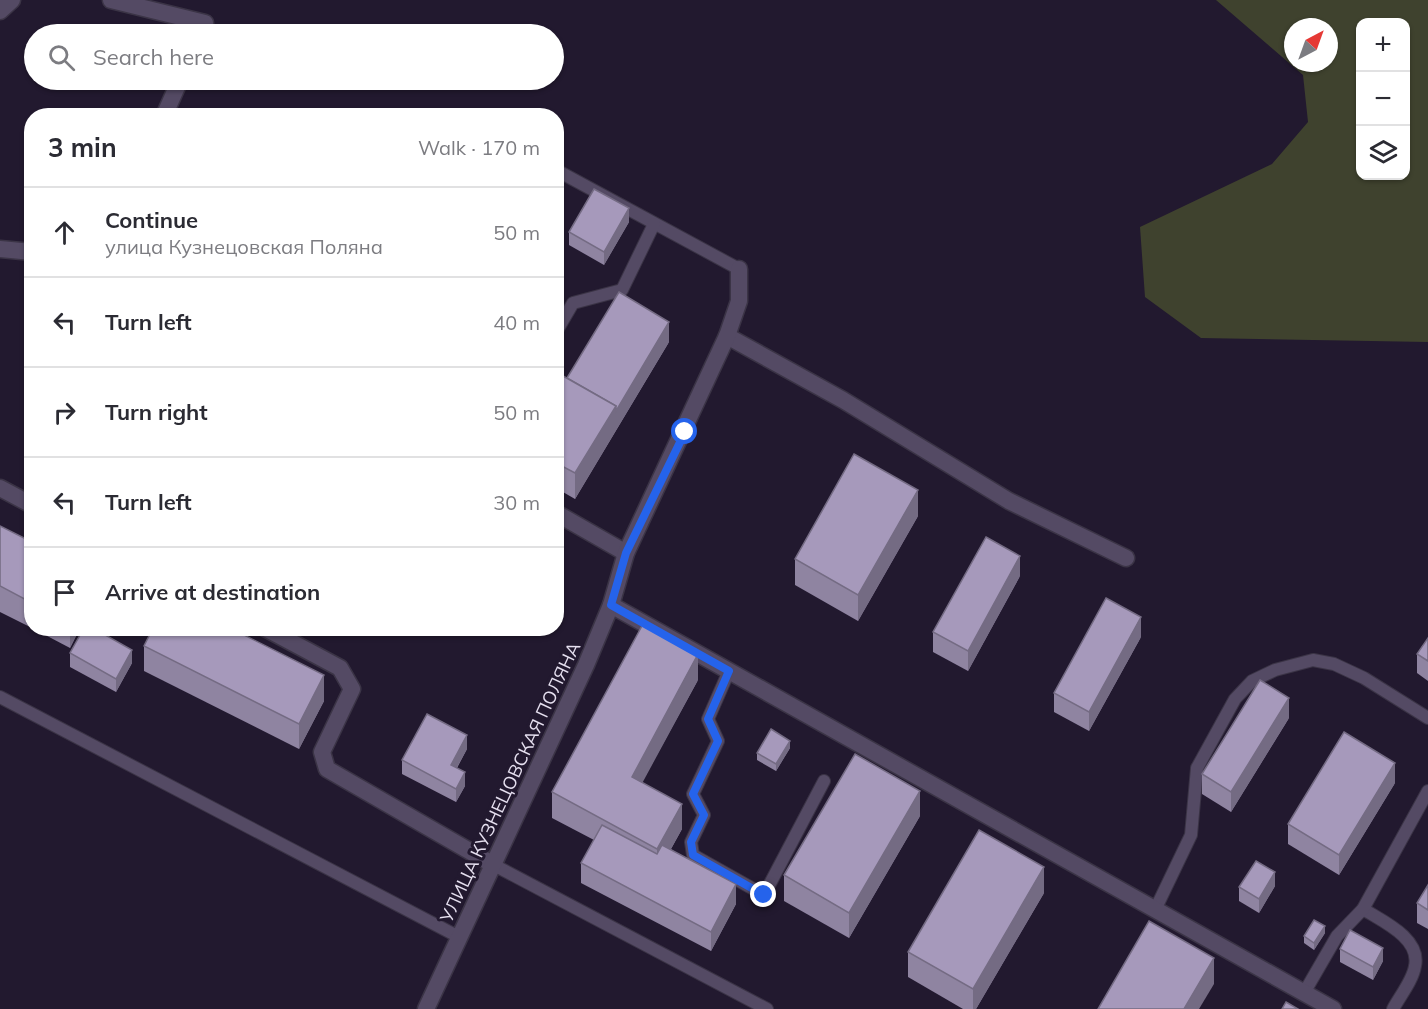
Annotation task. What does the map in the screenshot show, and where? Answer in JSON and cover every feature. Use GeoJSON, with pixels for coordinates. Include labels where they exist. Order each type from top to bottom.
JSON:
{"type":"FeatureCollection","features":[{"type":"Feature","properties":{"kind":"street"},"geometry":{"type":"LineString","coordinates":[[0,11],[12,0]]}},
{"type":"Feature","properties":{"kind":"street"},"geometry":{"type":"LineString","coordinates":[[111,0],[204,24]]}},
{"type":"Feature","properties":{"kind":"street"},"geometry":{"type":"LineString","coordinates":[[168,108],[176,90]]}},
{"type":"Feature","properties":{"kind":"street"},"geometry":{"type":"LineString","coordinates":[[0,249],[24,251]]}},
{"type":"Feature","properties":{"kind":"street","name":"УЛИЦА КУЗНЕЦОВСКАЯ ПОЛЯНА"},"geometry":{"type":"LineString","coordinates":[[426,1009],[586,665],[611,605],[626,553],[727,336],[740,301],[739,269]]}},
{"type":"Feature","properties":{"kind":"street"},"geometry":{"type":"LineString","coordinates":[[727,336],[843,400],[1008,501],[1126,558]]}},
{"type":"Feature","properties":{"kind":"street"},"geometry":{"type":"LineString","coordinates":[[0,488],[24,501]]}},
{"type":"Feature","properties":{"kind":"street"},"geometry":{"type":"LineString","coordinates":[[564,518],[626,553]]}},
{"type":"Feature","properties":{"kind":"street"},"geometry":{"type":"LineString","coordinates":[[611,605],[1333,1009]]}},
{"type":"Feature","properties":{"kind":"street"},"geometry":{"type":"LineString","coordinates":[[281,636],[340,668],[352,689],[322,753],[327,769],[492,864]]}},
{"type":"Feature","properties":{"kind":"lane"},"geometry":{"type":"LineString","coordinates":[[564,174],[739,269]]}},
{"type":"Feature","properties":{"kind":"lane"},"geometry":{"type":"LineString","coordinates":[[564,318],[573,303],[622,290],[654,224]]}},
{"type":"Feature","properties":{"kind":"lane"},"geometry":{"type":"LineString","coordinates":[[1155,910],[1191,835],[1197,768],[1235,699],[1252,681],[1275,670],[1313,660],[1334,664],[1364,678],[1428,718]]}},
{"type":"Feature","properties":{"kind":"lane"},"geometry":{"type":"LineString","coordinates":[[729,671],[708,719],[718,741],[693,794],[704,815],[691,842],[693,855],[764,895],[824,781]]}},
{"type":"Feature","properties":{"kind":"lane"},"geometry":{"type":"LineString","coordinates":[[0,698],[459,936]]}},
{"type":"Feature","properties":{"kind":"lane"},"geometry":{"type":"LineString","coordinates":[[1304,993],[1338,936],[1363,909],[1428,791]]}},
{"type":"Feature","properties":{"kind":"lane"},"geometry":{"type":"LineString","coordinates":[[492,864],[767,1009]]}},
{"type":"Feature","properties":{"kind":"lane"},"geometry":{"type":"LineString","coordinates":[[1363,909],[1404,936],[1413,951],[1415,966],[1393,1009]]}},
{"type":"Feature","properties":{"kind":"green space"},"geometry":{"type":"Polygon","coordinates":[[[1216,0],[1428,0],[1428,342],[1201,338],[1145,297],[1140,227],[1272,164],[1308,122],[1303,75],[1300,72],[1338,72],[1338,18],[1284,18],[1284,59],[1216,0]]]}},
{"type":"Feature","properties":{"kind":"building"},"geometry":{"type":"Polygon","coordinates":[[[594,189],[629,208],[604,252],[569,232],[594,189]]]}},
{"type":"Feature","properties":{"kind":"building"},"geometry":{"type":"Polygon","coordinates":[[[619,292],[669,322],[616,411],[616,406],[567,378],[619,292]]]}},
{"type":"Feature","properties":{"kind":"building"},"geometry":{"type":"Polygon","coordinates":[[[564,377],[616,406],[575,473],[564,467],[564,377]]]}},
{"type":"Feature","properties":{"kind":"building"},"geometry":{"type":"Polygon","coordinates":[[[854,454],[918,490],[858,595],[795,559],[854,454]]]}},
{"type":"Feature","properties":{"kind":"building"},"geometry":{"type":"Polygon","coordinates":[[[0,526],[24,538],[24,599],[0,586],[0,526]]]}},
{"type":"Feature","properties":{"kind":"building"},"geometry":{"type":"Polygon","coordinates":[[[986,537],[1020,556],[968,651],[933,632],[986,537]]]}},
{"type":"Feature","properties":{"kind":"building"},"geometry":{"type":"Polygon","coordinates":[[[1106,598],[1141,617],[1089,712],[1054,693],[1106,598]]]}},
{"type":"Feature","properties":{"kind":"building"},"geometry":{"type":"Polygon","coordinates":[[[643,624],[698,654],[632,777],[682,804],[657,849],[552,792],[643,624]]]}},
{"type":"Feature","properties":{"kind":"building"},"geometry":{"type":"Polygon","coordinates":[[[80,636],[107,636],[132,650],[116,679],[70,653],[80,636]]]}},
{"type":"Feature","properties":{"kind":"building"},"geometry":{"type":"Polygon","coordinates":[[[149,636],[246,636],[324,675],[299,724],[144,646],[149,636]]]}},
{"type":"Feature","properties":{"kind":"building"},"geometry":{"type":"Polygon","coordinates":[[[1428,638],[1428,661],[1417,654],[1428,638]]]}},
{"type":"Feature","properties":{"kind":"building"},"geometry":{"type":"Polygon","coordinates":[[[1260,680],[1289,698],[1231,792],[1202,774],[1260,680]]]}},
{"type":"Feature","properties":{"kind":"building"},"geometry":{"type":"Polygon","coordinates":[[[427,714],[467,735],[451,765],[465,772],[456,789],[402,760],[427,714]]]}},
{"type":"Feature","properties":{"kind":"building"},"geometry":{"type":"Polygon","coordinates":[[[771,729],[790,741],[776,764],[757,753],[771,729]]]}},
{"type":"Feature","properties":{"kind":"building"},"geometry":{"type":"Polygon","coordinates":[[[1344,732],[1395,763],[1339,855],[1288,824],[1344,732]]]}},
{"type":"Feature","properties":{"kind":"building"},"geometry":{"type":"Polygon","coordinates":[[[855,754],[920,791],[849,913],[784,875],[855,754]]]}},
{"type":"Feature","properties":{"kind":"building"},"geometry":{"type":"Polygon","coordinates":[[[602,825],[657,854],[662,845],[736,884],[711,932],[581,863],[602,825]]]}},
{"type":"Feature","properties":{"kind":"building"},"geometry":{"type":"Polygon","coordinates":[[[979,830],[1044,867],[973,989],[908,952],[979,830]]]}},
{"type":"Feature","properties":{"kind":"building"},"geometry":{"type":"Polygon","coordinates":[[[1256,861],[1275,872],[1259,899],[1239,887],[1256,861]]]}},
{"type":"Feature","properties":{"kind":"building"},"geometry":{"type":"Polygon","coordinates":[[[1428,885],[1428,910],[1417,903],[1428,885]]]}},
{"type":"Feature","properties":{"kind":"building"},"geometry":{"type":"Polygon","coordinates":[[[1314,920],[1325,926],[1314,943],[1304,936],[1314,920]]]}},
{"type":"Feature","properties":{"kind":"building"},"geometry":{"type":"Polygon","coordinates":[[[1149,921],[1214,958],[1184,1009],[1098,1009],[1149,921]]]}},
{"type":"Feature","properties":{"kind":"building"},"geometry":{"type":"Polygon","coordinates":[[[1350,930],[1383,948],[1373,967],[1340,949],[1350,930]]]}},
{"type":"Feature","properties":{"kind":"building"},"geometry":{"type":"Polygon","coordinates":[[[1286,1002],[1298,1009],[1282,1009],[1286,1002]]]}},
{"type":"Feature","properties":{"kind":"route"},"geometry":{"type":"LineString","coordinates":[[685,432],[626,553],[611,605],[729,671],[708,719],[718,741],[693,794],[704,815],[691,842],[693,855],[764,895]]}}]}
